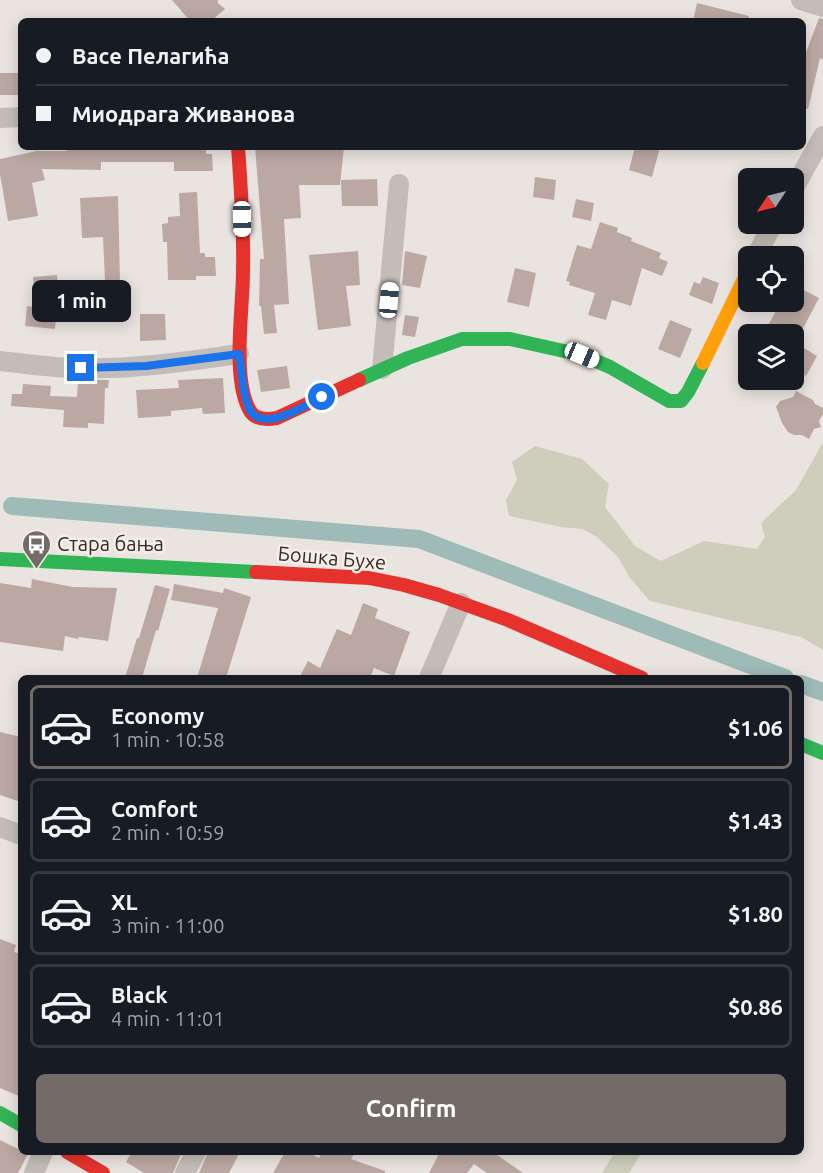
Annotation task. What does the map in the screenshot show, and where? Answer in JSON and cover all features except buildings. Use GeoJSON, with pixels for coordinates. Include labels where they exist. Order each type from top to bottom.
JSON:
{"type":"FeatureCollection","features":[{"type":"Feature","properties":{"kind":"street"},"geometry":{"type":"LineString","coordinates":[[801,0],[823,7]]}},
{"type":"Feature","properties":{"kind":"street"},"geometry":{"type":"LineString","coordinates":[[0,118],[18,117]]}},
{"type":"Feature","properties":{"kind":"street"},"geometry":{"type":"LineString","coordinates":[[803,168],[815,139]]}},
{"type":"Feature","properties":{"kind":"street"},"geometry":{"type":"LineString","coordinates":[[238,150],[243,289],[239,354],[248,408],[253,415],[262,420],[282,416],[382,369],[462,339],[510,339],[582,355],[610,367],[669,401],[681,401],[688,392],[738,291]]}},
{"type":"Feature","properties":{"kind":"street"},"geometry":{"type":"LineString","coordinates":[[382,369],[399,184]]}},
{"type":"Feature","properties":{"kind":"street"},"geometry":{"type":"LineString","coordinates":[[0,361],[58,368],[105,369],[239,354]]}},
{"type":"Feature","properties":{"kind":"street","name":"Бошка Бухе"},"geometry":{"type":"LineString","coordinates":[[0,559],[369,578],[417,588],[461,603],[635,675]]}},
{"type":"Feature","properties":{"kind":"street"},"geometry":{"type":"LineString","coordinates":[[430,675],[461,603]]}},
{"type":"Feature","properties":{"kind":"street"},"geometry":{"type":"LineString","coordinates":[[804,745],[823,753]]}},
{"type":"Feature","properties":{"kind":"street"},"geometry":{"type":"LineString","coordinates":[[0,827],[18,834]]}},
{"type":"Feature","properties":{"kind":"street"},"geometry":{"type":"LineString","coordinates":[[0,1113],[18,1123]]}},
{"type":"Feature","properties":{"kind":"street"},"geometry":{"type":"LineString","coordinates":[[34,1173],[42,1155]]}},
{"type":"Feature","properties":{"kind":"street"},"geometry":{"type":"LineString","coordinates":[[72,1155],[102,1173]]}},
{"type":"Feature","properties":{"kind":"street"},"geometry":{"type":"LineString","coordinates":[[185,1173],[194,1155]]}},
{"type":"Feature","properties":{"kind":"green space"},"geometry":{"type":"Polygon","coordinates":[[[823,442],[823,650],[801,637],[650,601],[630,578],[618,557],[597,537],[582,529],[509,516],[506,500],[517,480],[512,462],[535,446],[582,459],[609,484],[605,507],[635,546],[661,561],[704,541],[757,549],[765,537],[761,523],[796,490],[823,442]]]}},
{"type":"Feature","properties":{"kind":"green space"},"geometry":{"type":"Polygon","coordinates":[[[613,1155],[640,1155],[629,1173],[602,1173],[613,1155]]]}},
{"type":"Feature","properties":{"kind":"waterway"},"geometry":{"type":"LineString","coordinates":[[12,506],[419,539],[777,675]]}},
{"type":"Feature","properties":{"kind":"waterway"},"geometry":{"type":"LineString","coordinates":[[804,685],[823,692]]}},
{"type":"Feature","properties":{"kind":"traffic: fast"},"geometry":{"type":"LineString","coordinates":[[359,380],[408,358],[462,339],[510,339],[582,355],[610,367],[669,401],[681,401],[703,363]]}},
{"type":"Feature","properties":{"kind":"traffic: fast"},"geometry":{"type":"LineString","coordinates":[[0,559],[256,572]]}},
{"type":"Feature","properties":{"kind":"traffic: fast"},"geometry":{"type":"LineString","coordinates":[[804,745],[823,753]]}},
{"type":"Feature","properties":{"kind":"traffic: fast"},"geometry":{"type":"LineString","coordinates":[[0,1113],[18,1123]]}},
{"type":"Feature","properties":{"kind":"traffic: slow"},"geometry":{"type":"LineString","coordinates":[[703,363],[738,291]]}},
{"type":"Feature","properties":{"kind":"traffic: jam"},"geometry":{"type":"LineString","coordinates":[[238,150],[243,256],[240,361],[244,395],[251,413],[261,418],[277,418],[359,380]]}},
{"type":"Feature","properties":{"kind":"traffic: jam"},"geometry":{"type":"LineString","coordinates":[[256,572],[369,578],[404,585],[508,620],[635,675]]}},
{"type":"Feature","properties":{"kind":"traffic: jam"},"geometry":{"type":"LineString","coordinates":[[72,1155],[103,1173]]}},
{"type":"Feature","properties":{"kind":"place","name":"Стара бања"},"geometry":{"type":"Point","coordinates":[36,570]}},
{"type":"Feature","properties":{"kind":"route"},"geometry":{"type":"LineString","coordinates":[[81,368],[146,366],[239,354],[247,403],[250,412],[256,417],[262,420],[275,419],[322,397]]}}]}
